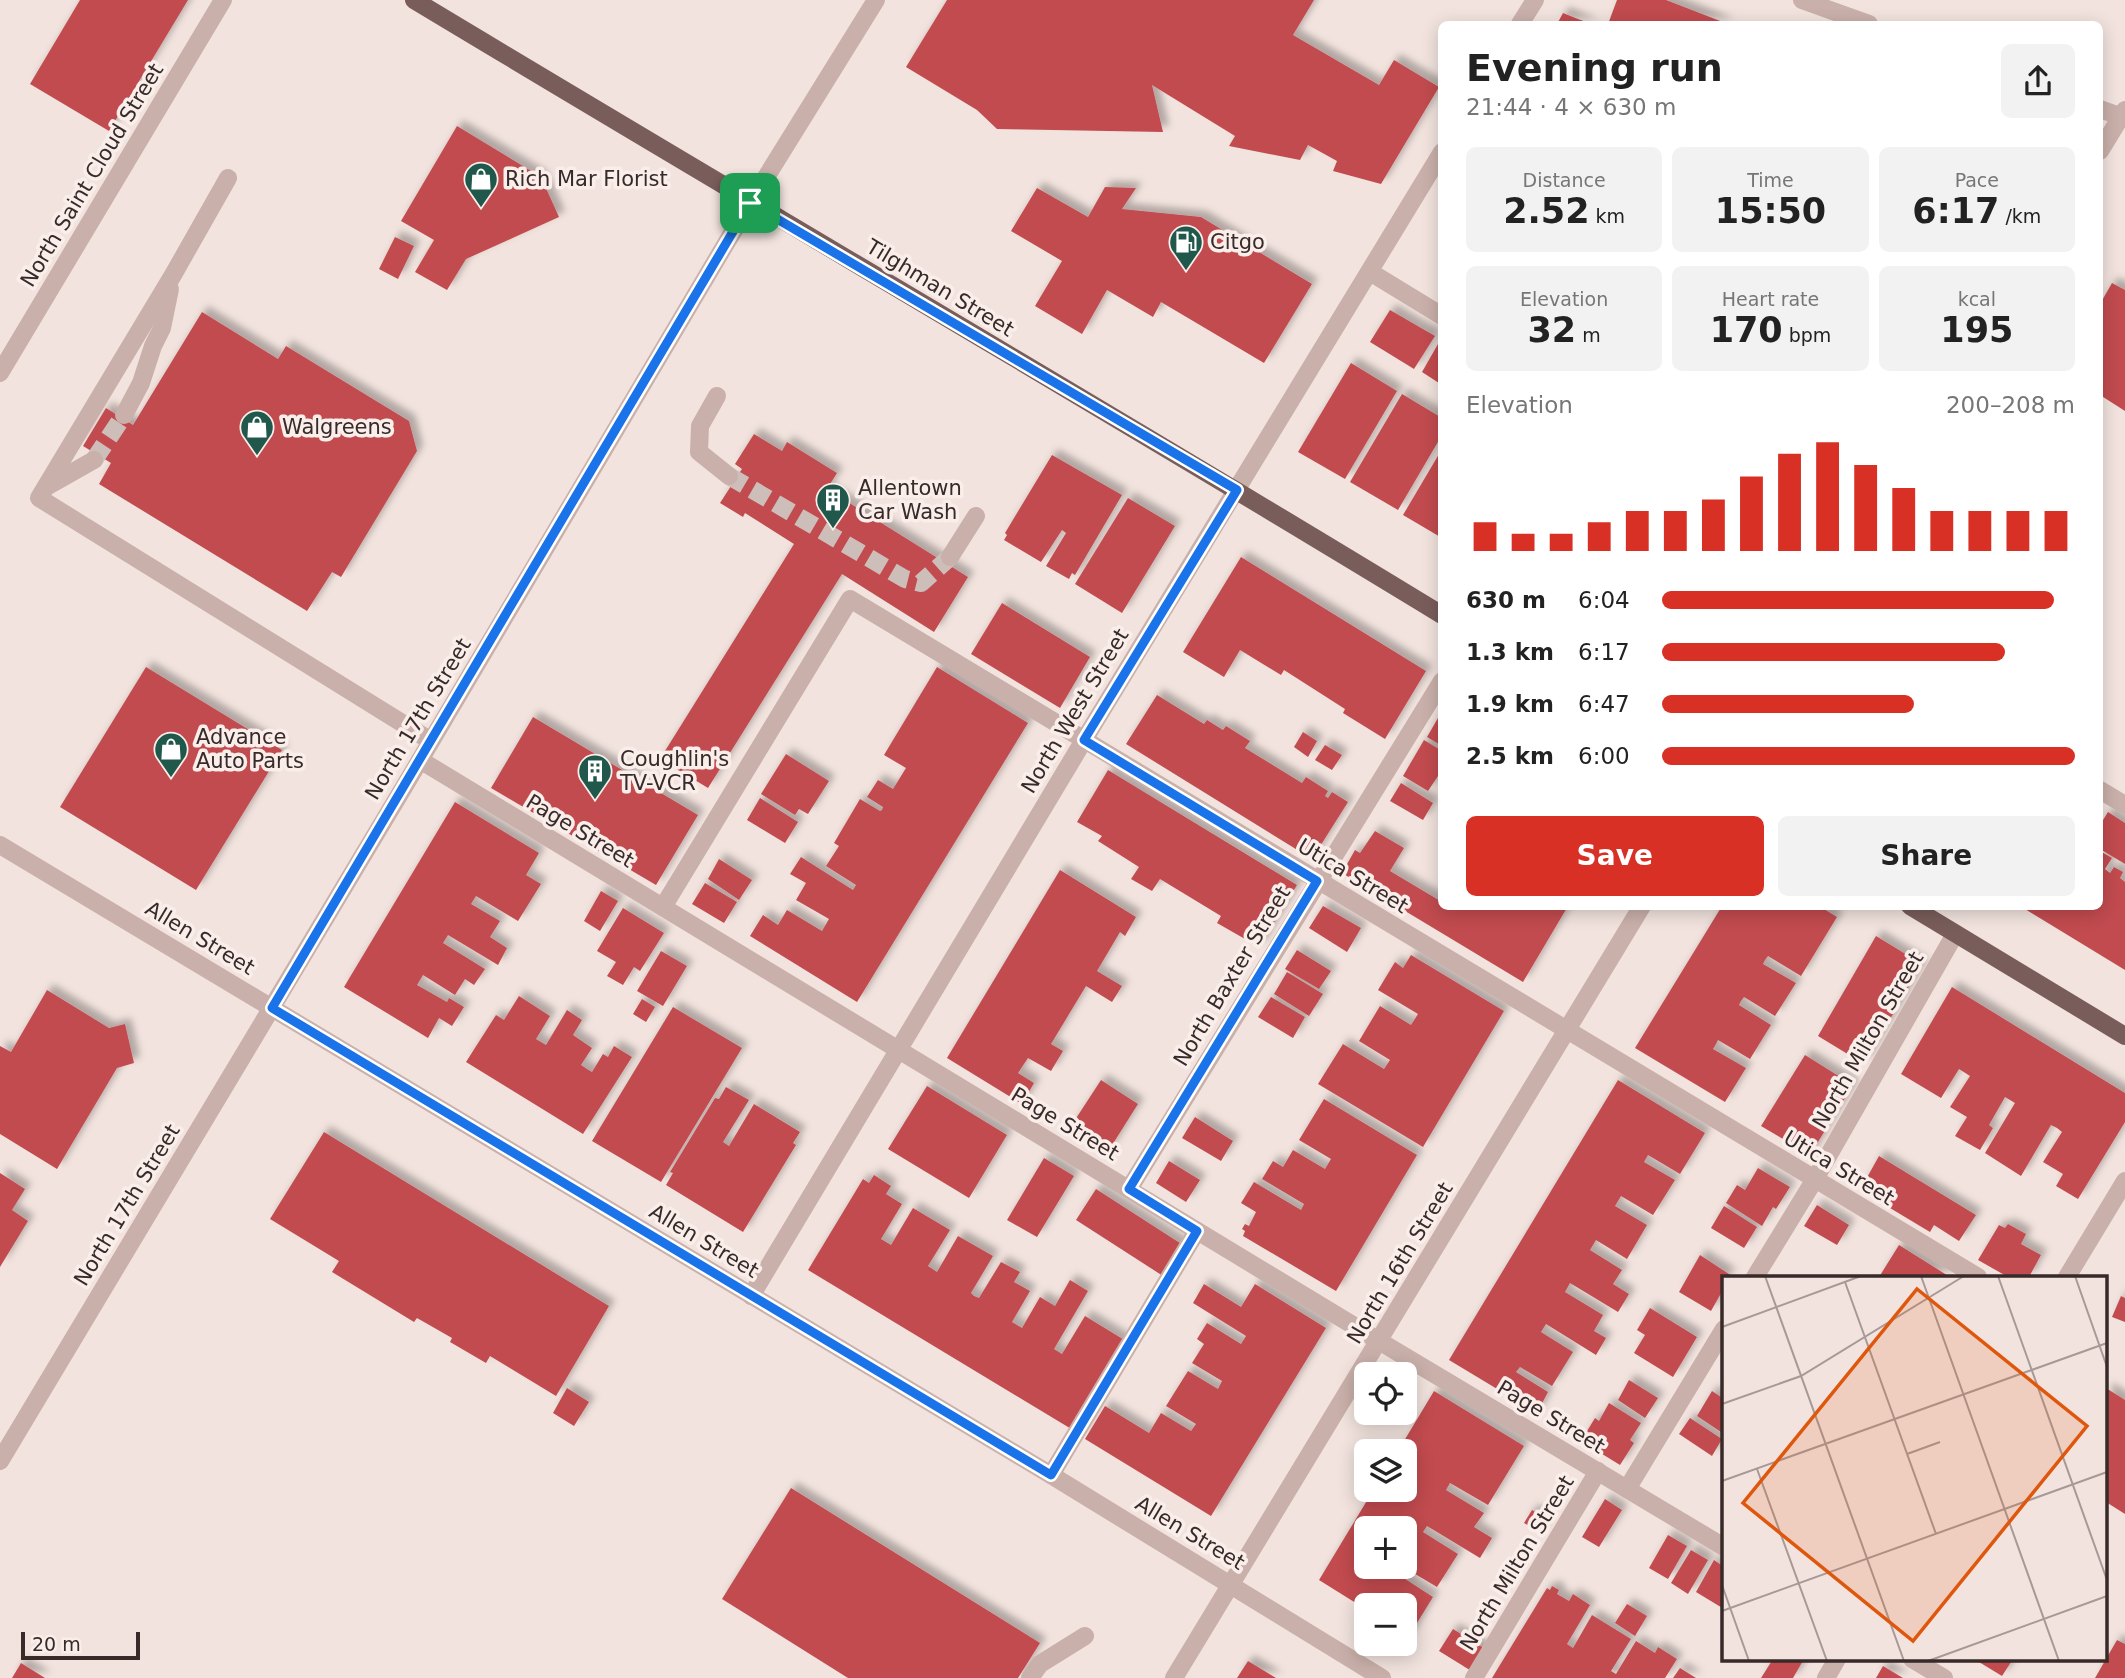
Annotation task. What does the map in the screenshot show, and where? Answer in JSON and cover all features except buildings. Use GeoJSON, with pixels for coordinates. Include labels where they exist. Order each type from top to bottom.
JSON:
{"type":"FeatureCollection","features":[{"type":"Feature","properties":{"kind":"main road","name":"Tilghman Street"},"geometry":{"type":"LineString","coordinates":[[414,0],[1438,613]]}},
{"type":"Feature","properties":{"kind":"main road"},"geometry":{"type":"LineString","coordinates":[[1916,910],[2125,1036]]}},
{"type":"Feature","properties":{"kind":"street","name":"North Saint Cloud Street"},"geometry":{"type":"LineString","coordinates":[[0,373],[223,0]]}},
{"type":"Feature","properties":{"kind":"street","name":"North 17th Street"},"geometry":{"type":"LineString","coordinates":[[0,1461],[432,741],[750,203],[876,0]]}},
{"type":"Feature","properties":{"kind":"street"},"geometry":{"type":"LineString","coordinates":[[1522,21],[1535,0]]}},
{"type":"Feature","properties":{"kind":"street"},"geometry":{"type":"LineString","coordinates":[[1802,0],[1861,21]]}},
{"type":"Feature","properties":{"kind":"street"},"geometry":{"type":"LineString","coordinates":[[2103,110],[2124,115],[2103,146]]}},
{"type":"Feature","properties":{"kind":"street","name":"North West Street"},"geometry":{"type":"LineString","coordinates":[[751,1296],[1084,740],[1438,159]]}},
{"type":"Feature","properties":{"kind":"street"},"geometry":{"type":"LineString","coordinates":[[228,178],[173,275],[38,498],[432,741]]}},
{"type":"Feature","properties":{"kind":"street"},"geometry":{"type":"LineString","coordinates":[[1370,272],[1438,314]]}},
{"type":"Feature","properties":{"kind":"street"},"geometry":{"type":"LineString","coordinates":[[124,415],[141,383],[162,328],[173,275]]}},
{"type":"Feature","properties":{"kind":"street"},"geometry":{"type":"LineString","coordinates":[[717,396],[700,426],[699,452],[729,476]]}},
{"type":"Feature","properties":{"kind":"street"},"geometry":{"type":"LineString","coordinates":[[46,487],[94,460]]}},
{"type":"Feature","properties":{"kind":"street"},"geometry":{"type":"LineString","coordinates":[[950,557],[976,516]]}},
{"type":"Feature","properties":{"kind":"street","name":"Utica Street"},"geometry":{"type":"LineString","coordinates":[[663,907],[850,599],[1976,1276]]}},
{"type":"Feature","properties":{"kind":"street","name":"North Baxter Street"},"geometry":{"type":"LineString","coordinates":[[1129,1189],[1438,687]]}},
{"type":"Feature","properties":{"kind":"street","name":"Page Street"},"geometry":{"type":"LineString","coordinates":[[420,760],[1379,1341],[1722,1545]]}},
{"type":"Feature","properties":{"kind":"street"},"geometry":{"type":"LineString","coordinates":[[2103,792],[2125,805]]}},
{"type":"Feature","properties":{"kind":"street","name":"Allen Street"},"geometry":{"type":"LineString","coordinates":[[0,845],[1051,1475],[1382,1678]]}},
{"type":"Feature","properties":{"kind":"street","name":"North 16th Street"},"geometry":{"type":"LineString","coordinates":[[1174,1678],[1640,910]]}},
{"type":"Feature","properties":{"kind":"street","name":"North Milton Street"},"geometry":{"type":"LineString","coordinates":[[1756,1276],[1815,1180],[1955,934]]}},
{"type":"Feature","properties":{"kind":"street"},"geometry":{"type":"LineString","coordinates":[[2068,1276],[2125,1181]]}},
{"type":"Feature","properties":{"kind":"street"},"geometry":{"type":"LineString","coordinates":[[1051,1475],[1197,1231]]}},
{"type":"Feature","properties":{"kind":"street"},"geometry":{"type":"LineString","coordinates":[[1627,1489],[1722,1332]]}},
{"type":"Feature","properties":{"kind":"street","name":"North Milton Street"},"geometry":{"type":"LineString","coordinates":[[1474,1678],[1598,1471]]}},
{"type":"Feature","properties":{"kind":"street"},"geometry":{"type":"LineString","coordinates":[[1030,1678],[1040,1664],[1085,1636]]}},
{"type":"Feature","properties":{"kind":"street"},"geometry":{"type":"LineString","coordinates":[[1826,1678],[1836,1660]]}},
{"type":"Feature","properties":{"kind":"street"},"geometry":{"type":"LineString","coordinates":[[1914,1660],[1944,1678]]}},
{"type":"Feature","properties":{"kind":"tunnel"},"geometry":{"type":"LineString","coordinates":[[94,460],[124,415]]}},
{"type":"Feature","properties":{"kind":"tunnel"},"geometry":{"type":"LineString","coordinates":[[729,476],[905,579],[921,583],[950,557]]}},
{"type":"Feature","properties":{"kind":"place","name":"Rich Mar Florist"},"geometry":{"type":"Point","coordinates":[481,209]}},
{"type":"Feature","properties":{"kind":"place","name":"Citgo"},"geometry":{"type":"Point","coordinates":[1186,272]}},
{"type":"Feature","properties":{"kind":"place","name":"Walgreens"},"geometry":{"type":"Point","coordinates":[257,457]}},
{"type":"Feature","properties":{"kind":"place","name":"Allentown Car Wash"},"geometry":{"type":"Point","coordinates":[833,530]}},
{"type":"Feature","properties":{"kind":"place","name":"Advance Auto Parts"},"geometry":{"type":"Point","coordinates":[171,779]}},
{"type":"Feature","properties":{"kind":"place","name":"Coughlin's TV-VCR"},"geometry":{"type":"Point","coordinates":[595,801]}},
{"type":"Feature","properties":{"kind":"route"},"geometry":{"type":"LineString","coordinates":[[750,203],[1237,490],[1084,740],[1317,881],[1129,1189],[1197,1231],[1051,1475],[272,1008],[750,203]]}}]}
